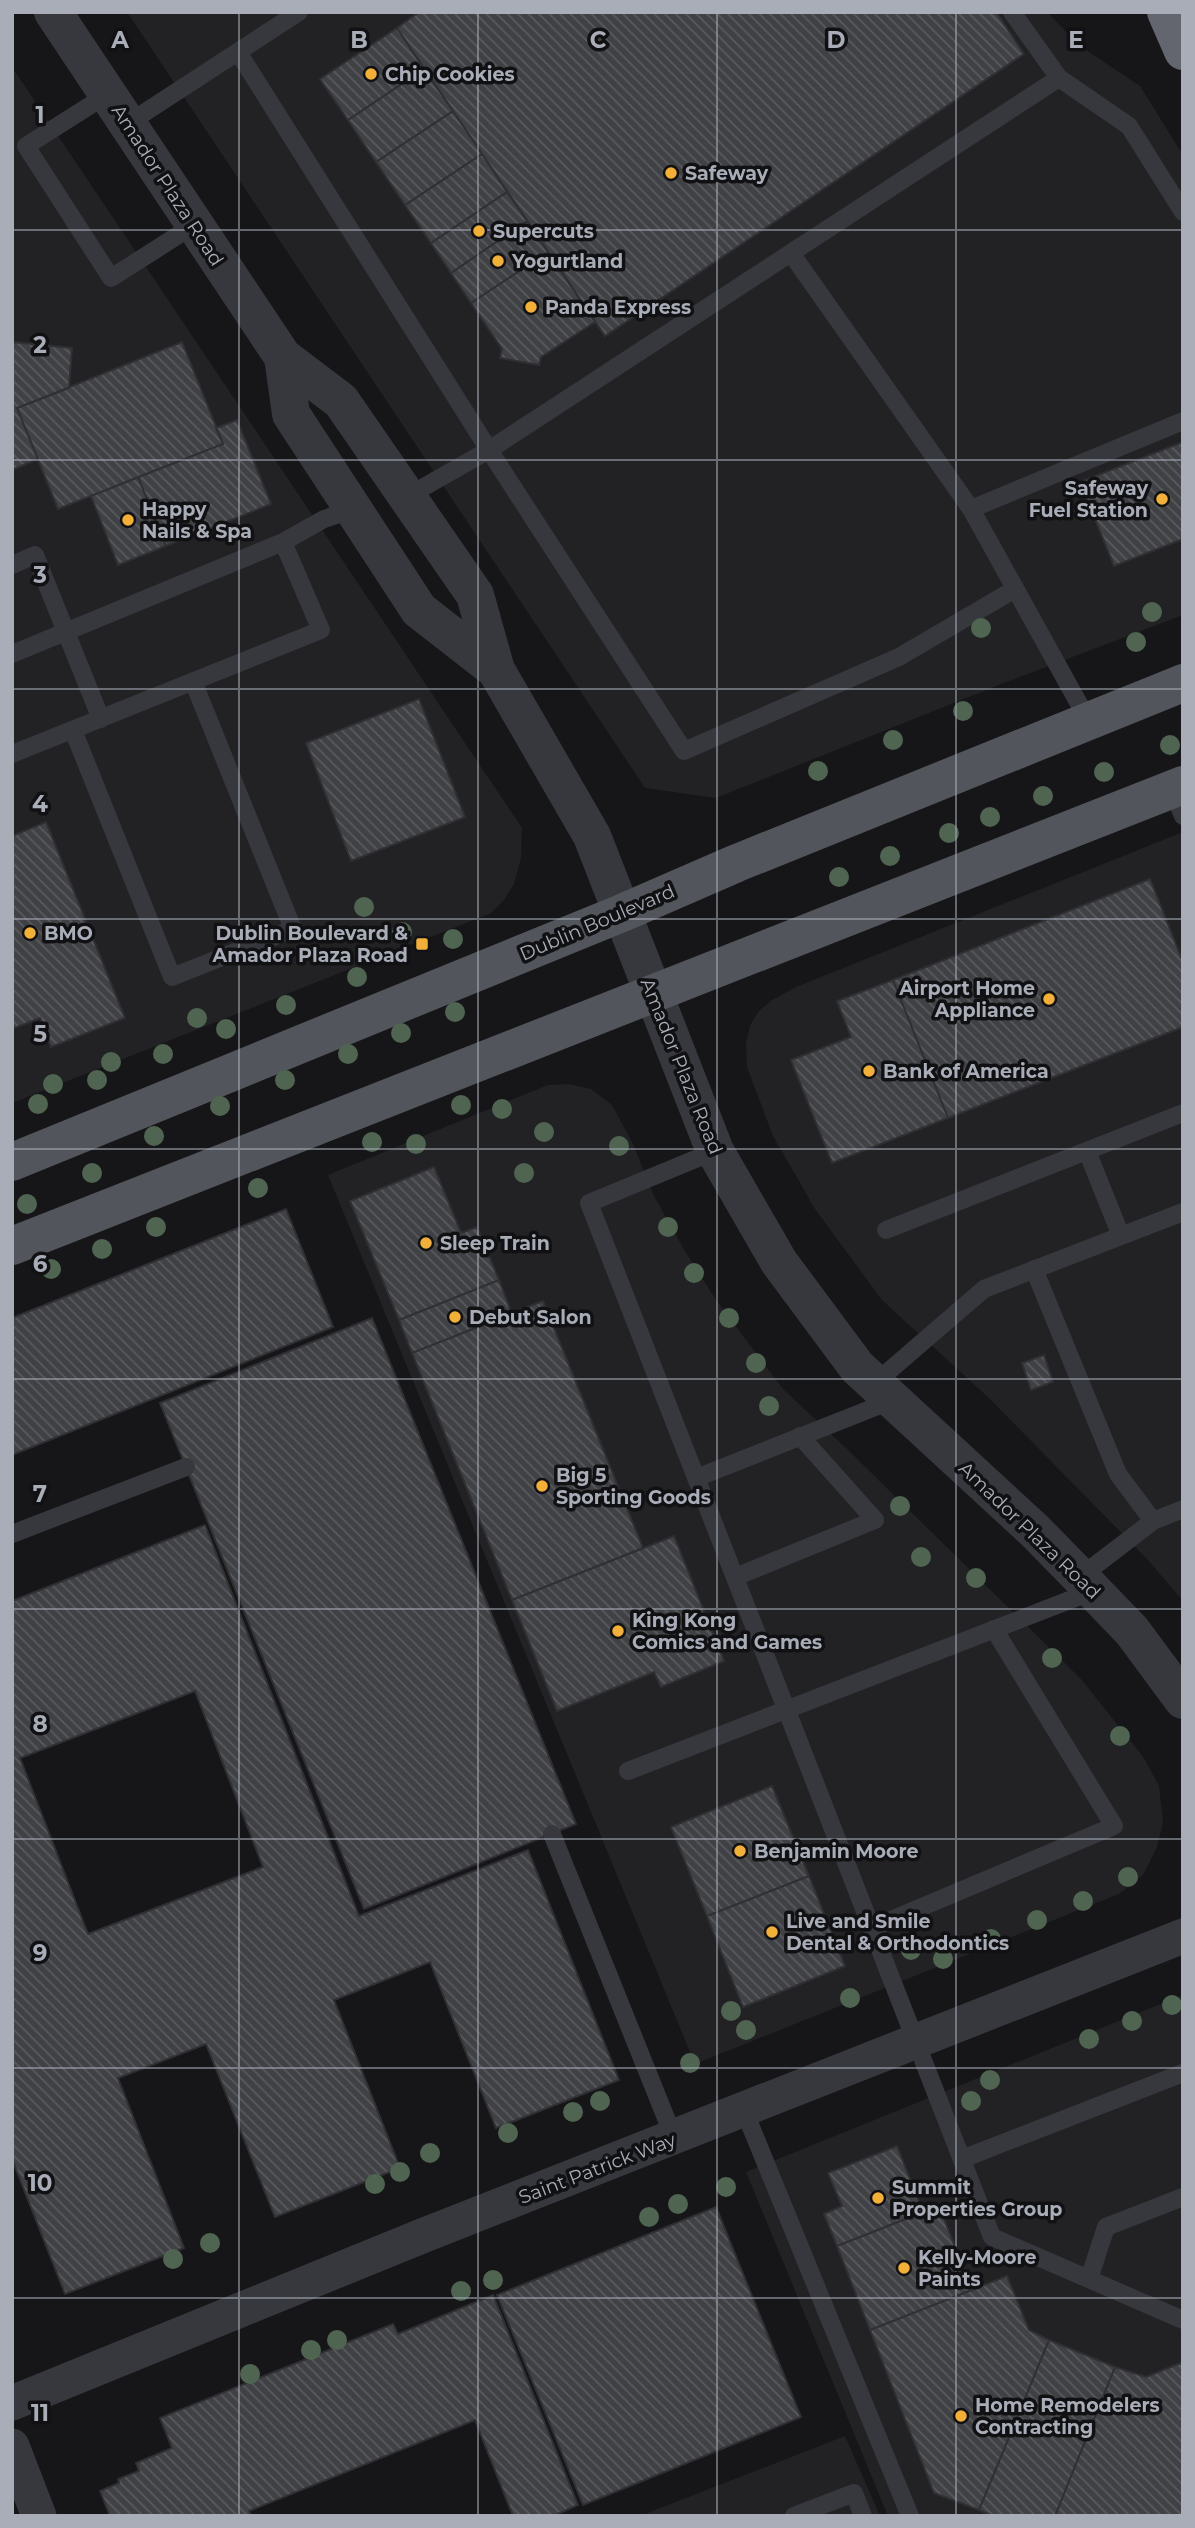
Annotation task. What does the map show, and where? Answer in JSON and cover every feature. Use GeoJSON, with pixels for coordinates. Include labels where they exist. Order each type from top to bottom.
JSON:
{"type":"FeatureCollection","features":[{"type":"Feature","properties":{"kind":"highway"},"geometry":{"type":"LineString","coordinates":[[1166,12],[1183,51]]}},
{"type":"Feature","properties":{"kind":"main road","name":"Dublin Boulevard"},"geometry":{"type":"LineString","coordinates":[[12,1162],[1183,683]]}},
{"type":"Feature","properties":{"kind":"main road"},"geometry":{"type":"LineString","coordinates":[[12,1247],[652,993],[1179,797]]}},
{"type":"Feature","properties":{"kind":"street","name":"Amador Plaza Road"},"geometry":{"type":"LineString","coordinates":[[53,12],[283,357],[341,401],[475,594],[496,670],[592,836],[715,1151],[779,1262],[857,1367],[1035,1531],[1132,1631],[1183,1700]]}},
{"type":"Feature","properties":{"kind":"street","name":"Amador Plaza Road"},"geometry":{"type":"LineString","coordinates":[[283,357],[291,414],[419,610],[496,670]]}},
{"type":"Feature","properties":{"kind":"street","name":"Saint Patrick Way"},"geometry":{"type":"LineString","coordinates":[[12,2403],[89,2370],[1183,1936]]}},
{"type":"Feature","properties":{"kind":"street"},"geometry":{"type":"LineString","coordinates":[[12,2446],[39,2516]]}},
{"type":"Feature","properties":{"kind":"lane"},"geometry":{"type":"LineString","coordinates":[[194,225],[111,278],[26,146],[117,109],[238,52],[299,12]]}},
{"type":"Feature","properties":{"kind":"lane"},"geometry":{"type":"LineString","coordinates":[[1012,12],[1059,78],[1129,126],[1183,212]]}},
{"type":"Feature","properties":{"kind":"lane"},"geometry":{"type":"LineString","coordinates":[[238,52],[489,450],[684,751],[899,657],[1015,589]]}},
{"type":"Feature","properties":{"kind":"lane"},"geometry":{"type":"LineString","coordinates":[[408,496],[489,450],[1059,78]]}},
{"type":"Feature","properties":{"kind":"lane"},"geometry":{"type":"LineString","coordinates":[[791,253],[971,509],[1088,720]]}},
{"type":"Feature","properties":{"kind":"lane"},"geometry":{"type":"LineString","coordinates":[[971,509],[1183,421]]}},
{"type":"Feature","properties":{"kind":"lane"},"geometry":{"type":"LineString","coordinates":[[12,654],[283,542],[324,519],[352,510]]}},
{"type":"Feature","properties":{"kind":"lane"},"geometry":{"type":"LineString","coordinates":[[12,754],[321,631],[283,542]]}},
{"type":"Feature","properties":{"kind":"lane"},"geometry":{"type":"LineString","coordinates":[[12,565],[35,555],[101,719]]}},
{"type":"Feature","properties":{"kind":"lane"},"geometry":{"type":"LineString","coordinates":[[73,730],[172,977],[293,929],[193,681]]}},
{"type":"Feature","properties":{"kind":"lane"},"geometry":{"type":"LineString","coordinates":[[886,1230],[1183,1113]]}},
{"type":"Feature","properties":{"kind":"lane"},"geometry":{"type":"LineString","coordinates":[[715,1151],[589,1203],[992,2237],[1183,2320]]}},
{"type":"Feature","properties":{"kind":"lane"},"geometry":{"type":"LineString","coordinates":[[1087,1151],[1121,1236]]}},
{"type":"Feature","properties":{"kind":"lane"},"geometry":{"type":"LineString","coordinates":[[696,1478],[800,1436],[884,1392],[984,1289],[1183,1212]]}},
{"type":"Feature","properties":{"kind":"lane"},"geometry":{"type":"LineString","coordinates":[[1034,1269],[1118,1474],[1153,1521]]}},
{"type":"Feature","properties":{"kind":"lane"},"geometry":{"type":"LineString","coordinates":[[735,1577],[875,1520],[800,1436]]}},
{"type":"Feature","properties":{"kind":"lane"},"geometry":{"type":"LineString","coordinates":[[13,1530],[186,1467]]}},
{"type":"Feature","properties":{"kind":"lane"},"geometry":{"type":"LineString","coordinates":[[628,1771],[994,1629],[1086,1584],[1153,1521],[1183,1509]]}},
{"type":"Feature","properties":{"kind":"lane"},"geometry":{"type":"LineString","coordinates":[[872,1927],[1114,1826],[994,1629]]}},
{"type":"Feature","properties":{"kind":"lane"},"geometry":{"type":"LineString","coordinates":[[552,1834],[674,2138]]}},
{"type":"Feature","properties":{"kind":"lane"},"geometry":{"type":"LineString","coordinates":[[962,2159],[1183,2073]]}},
{"type":"Feature","properties":{"kind":"lane"},"geometry":{"type":"LineString","coordinates":[[744,2110],[910,2516]]}},
{"type":"Feature","properties":{"kind":"lane"},"geometry":{"type":"LineString","coordinates":[[1089,2279],[1106,2227],[1183,2197]]}},
{"type":"Feature","properties":{"kind":"lane"},"geometry":{"type":"LineString","coordinates":[[794,2516],[854,2493],[863,2516]]}},
{"type":"Feature","properties":{"kind":"shaded area"},"geometry":{"type":"Polygon","coordinates":[[[127,12],[1047,12],[1080,46],[1140,86],[1183,155],[1183,615],[716,798],[645,788],[127,12]]]}},
{"type":"Feature","properties":{"kind":"shaded area"},"geometry":{"type":"Polygon","coordinates":[[[12,67],[522,828],[521,858],[514,884],[504,900],[491,913],[12,1103],[12,67]]]}},
{"type":"Feature","properties":{"kind":"shaded area"},"geometry":{"type":"Polygon","coordinates":[[[1183,832],[1183,1601],[1148,1560],[990,1399],[882,1300],[815,1209],[773,1136],[747,1067],[746,1043],[750,1026],[758,1012],[772,1000],[796,987],[1183,832]]]}},
{"type":"Feature","properties":{"kind":"shaded area"},"geometry":{"type":"Polygon","coordinates":[[[569,1084],[591,1089],[612,1105],[633,1144],[653,1194],[682,1246],[716,1300],[783,1389],[1081,1679],[1144,1758],[1159,1786],[1163,1822],[1157,1847],[1143,1875],[1119,1894],[695,2064],[328,1175],[548,1085],[569,1084]]]}},
{"type":"Feature","properties":{"kind":"shaded area"},"geometry":{"type":"Polygon","coordinates":[[[1183,1995],[1183,2516],[888,2516],[746,2172],[1183,1995]]]}},
{"type":"Feature","properties":{"kind":"shaded area"},"geometry":{"type":"Polygon","coordinates":[[[845,2436],[880,2516],[640,2516],[845,2436]]]}},
{"type":"Feature","properties":{"kind":"building","name":"Safeway"},"geometry":{"type":"Polygon","coordinates":[[[419,12],[996,12],[1024,54],[605,336],[397,28],[419,12]]]}},
{"type":"Feature","properties":{"kind":"building"},"geometry":{"type":"Polygon","coordinates":[[[397,28],[424,69],[348,120],[320,79],[397,28]]]}},
{"type":"Feature","properties":{"kind":"building"},"geometry":{"type":"Polygon","coordinates":[[[424,69],[453,111],[376,162],[348,120],[424,69]]]}},
{"type":"Feature","properties":{"kind":"building"},"geometry":{"type":"Polygon","coordinates":[[[453,111],[482,154],[405,205],[376,162],[453,111]]]}},
{"type":"Feature","properties":{"kind":"building"},"geometry":{"type":"Polygon","coordinates":[[[482,154],[507,192],[431,243],[405,205],[482,154]]]}},
{"type":"Feature","properties":{"kind":"building"},"geometry":{"type":"Polygon","coordinates":[[[507,192],[527,221],[451,273],[431,243],[507,192]]]}},
{"type":"Feature","properties":{"kind":"building"},"geometry":{"type":"Polygon","coordinates":[[[527,221],[548,252],[471,303],[451,273],[527,221]]]}},
{"type":"Feature","properties":{"kind":"building"},"geometry":{"type":"Polygon","coordinates":[[[548,252],[595,322],[541,357],[539,365],[500,358],[502,349],[471,303],[548,252]]]}},
{"type":"Feature","properties":{"kind":"building"},"geometry":{"type":"Polygon","coordinates":[[[12,342],[72,348],[69,388],[17,408],[38,459],[12,470],[12,342]]]}},
{"type":"Feature","properties":{"kind":"building"},"geometry":{"type":"Polygon","coordinates":[[[182,342],[223,444],[58,509],[17,408],[182,342]]]}},
{"type":"Feature","properties":{"kind":"building"},"geometry":{"type":"Polygon","coordinates":[[[237,420],[271,504],[166,546],[138,477],[223,444],[216,428],[237,420]]]}},
{"type":"Feature","properties":{"kind":"building"},"geometry":{"type":"Polygon","coordinates":[[[1183,442],[1183,539],[1114,566],[1080,482],[1183,442]]]}},
{"type":"Feature","properties":{"kind":"building"},"geometry":{"type":"Polygon","coordinates":[[[138,477],[166,546],[118,565],[91,496],[138,477]]]}},
{"type":"Feature","properties":{"kind":"building"},"geometry":{"type":"Polygon","coordinates":[[[419,699],[465,817],[351,861],[306,743],[419,699]]]}},
{"type":"Feature","properties":{"kind":"building"},"geometry":{"type":"Polygon","coordinates":[[[46,822],[125,1018],[51,1047],[40,1018],[12,1029],[12,836],[46,822]]]}},
{"type":"Feature","properties":{"kind":"building"},"geometry":{"type":"Polygon","coordinates":[[[1150,879],[1183,962],[1183,1027],[948,1118],[893,980],[1150,879]]]}},
{"type":"Feature","properties":{"kind":"building"},"geometry":{"type":"Polygon","coordinates":[[[893,980],[948,1118],[832,1163],[791,1060],[851,1037],[837,1001],[893,980]]]}},
{"type":"Feature","properties":{"kind":"building","name":"Sleep Train"},"geometry":{"type":"Polygon","coordinates":[[[434,1167],[461,1233],[477,1227],[499,1280],[399,1320],[350,1201],[434,1167]]]}},
{"type":"Feature","properties":{"kind":"building"},"geometry":{"type":"Polygon","coordinates":[[[286,1209],[333,1327],[12,1455],[12,1318],[286,1209]]]}},
{"type":"Feature","properties":{"kind":"building","name":"Debut Salon"},"geometry":{"type":"Polygon","coordinates":[[[499,1280],[512,1314],[412,1353],[399,1320],[499,1280]]]}},
{"type":"Feature","properties":{"kind":"building","name":"Big 5 Sporting Goods"},"geometry":{"type":"Polygon","coordinates":[[[543,1301],[643,1548],[512,1600],[412,1353],[543,1301]]]}},
{"type":"Feature","properties":{"kind":"building"},"geometry":{"type":"Polygon","coordinates":[[[372,1318],[576,1824],[364,1909],[160,1403],[372,1318]]]}},
{"type":"Feature","properties":{"kind":"building"},"geometry":{"type":"Polygon","coordinates":[[[1044,1355],[1053,1382],[1031,1390],[1022,1363],[1044,1355]]]}},
{"type":"Feature","properties":{"kind":"building"},"geometry":{"type":"Polygon","coordinates":[[[205,1525],[359,1916],[528,1850],[619,2080],[496,2128],[430,1962],[334,2000],[400,2168],[275,2217],[206,2044],[118,2078],[184,2248],[65,2294],[12,2159],[12,1601],[205,1525]],[[195,1691],[20,1758],[88,1934],[263,1867],[195,1691]]]}},
{"type":"Feature","properties":{"kind":"building","name":"King Kong Comics and Games"},"geometry":{"type":"Polygon","coordinates":[[[674,1536],[724,1661],[661,1687],[654,1672],[557,1711],[512,1600],[674,1536]]]}},
{"type":"Feature","properties":{"kind":"building","name":"Benjamin Moore"},"geometry":{"type":"Polygon","coordinates":[[[772,1786],[809,1876],[707,1916],[671,1827],[772,1786]]]}},
{"type":"Feature","properties":{"kind":"building","name":"Live and Smile Dental & Orthodontics"},"geometry":{"type":"Polygon","coordinates":[[[809,1876],[845,1966],[743,2007],[707,1916],[809,1876]]]}},
{"type":"Feature","properties":{"kind":"building","name":"Summit Properties Group"},"geometry":{"type":"Polygon","coordinates":[[[897,2146],[923,2212],[837,2246],[824,2214],[842,2206],[828,2173],[897,2146]]]}},
{"type":"Feature","properties":{"kind":"building","name":"Kelly-Moore Paints"},"geometry":{"type":"Polygon","coordinates":[[[939,2206],[972,2290],[870,2330],[837,2246],[939,2206]]]}},
{"type":"Feature","properties":{"kind":"building"},"geometry":{"type":"Polygon","coordinates":[[[716,2207],[801,2417],[583,2505],[497,2295],[716,2207]]]}},
{"type":"Feature","properties":{"kind":"building","name":"Home Remodelers Contracting"},"geometry":{"type":"Polygon","coordinates":[[[1007,2276],[1029,2330],[1049,2340],[979,2510],[934,2493],[870,2330],[1007,2276]]]}},
{"type":"Feature","properties":{"kind":"building"},"geometry":{"type":"Polygon","coordinates":[[[493,2295],[578,2505],[553,2516],[513,2516],[475,2420],[249,2511],[251,2516],[110,2516],[100,2491],[119,2483],[118,2479],[139,2471],[136,2463],[172,2448],[160,2418],[393,2324],[398,2334],[493,2295]]]}},
{"type":"Feature","properties":{"kind":"building"},"geometry":{"type":"Polygon","coordinates":[[[1049,2340],[1115,2367],[1055,2516],[993,2516],[979,2510],[1049,2340]]]}},
{"type":"Feature","properties":{"kind":"building"},"geometry":{"type":"Polygon","coordinates":[[[1183,2362],[1183,2516],[1055,2516],[1115,2367],[1146,2377],[1183,2362]]]}},
{"type":"Feature","properties":{"kind":"place","name":"Chip Cookies"},"geometry":{"type":"Point","coordinates":[371,74]}},
{"type":"Feature","properties":{"kind":"place","name":"Safeway"},"geometry":{"type":"Point","coordinates":[671,173]}},
{"type":"Feature","properties":{"kind":"place","name":"Supercuts"},"geometry":{"type":"Point","coordinates":[479,231]}},
{"type":"Feature","properties":{"kind":"place","name":"Yogurtland"},"geometry":{"type":"Point","coordinates":[498,261]}},
{"type":"Feature","properties":{"kind":"place","name":"Panda Express"},"geometry":{"type":"Point","coordinates":[531,307]}},
{"type":"Feature","properties":{"kind":"place","name":"Safeway Fuel Station"},"geometry":{"type":"Point","coordinates":[1162,499]}},
{"type":"Feature","properties":{"kind":"place","name":"Happy Nails & Spa"},"geometry":{"type":"Point","coordinates":[128,520]}},
{"type":"Feature","properties":{"kind":"place","name":"BMO"},"geometry":{"type":"Point","coordinates":[30,933]}},
{"type":"Feature","properties":{"kind":"place","name":"Dublin Boulevard & Amador Plaza Road"},"geometry":{"type":"Point","coordinates":[422,944]}},
{"type":"Feature","properties":{"kind":"place","name":"Airport Home Appliance"},"geometry":{"type":"Point","coordinates":[1049,999]}},
{"type":"Feature","properties":{"kind":"place","name":"Bank of America"},"geometry":{"type":"Point","coordinates":[869,1071]}},
{"type":"Feature","properties":{"kind":"place","name":"Sleep Train"},"geometry":{"type":"Point","coordinates":[426,1243]}},
{"type":"Feature","properties":{"kind":"place","name":"Debut Salon"},"geometry":{"type":"Point","coordinates":[455,1317]}},
{"type":"Feature","properties":{"kind":"place","name":"Big 5 Sporting Goods"},"geometry":{"type":"Point","coordinates":[542,1486]}},
{"type":"Feature","properties":{"kind":"place","name":"King Kong Comics and Games"},"geometry":{"type":"Point","coordinates":[618,1631]}},
{"type":"Feature","properties":{"kind":"place","name":"Benjamin Moore"},"geometry":{"type":"Point","coordinates":[740,1851]}},
{"type":"Feature","properties":{"kind":"place","name":"Live and Smile Dental & Orthodontics"},"geometry":{"type":"Point","coordinates":[772,1932]}},
{"type":"Feature","properties":{"kind":"place","name":"Summit Properties Group"},"geometry":{"type":"Point","coordinates":[878,2198]}},
{"type":"Feature","properties":{"kind":"place","name":"Kelly-Moore Paints"},"geometry":{"type":"Point","coordinates":[904,2268]}},
{"type":"Feature","properties":{"kind":"place","name":"Home Remodelers Contracting"},"geometry":{"type":"Point","coordinates":[961,2416]}}]}
